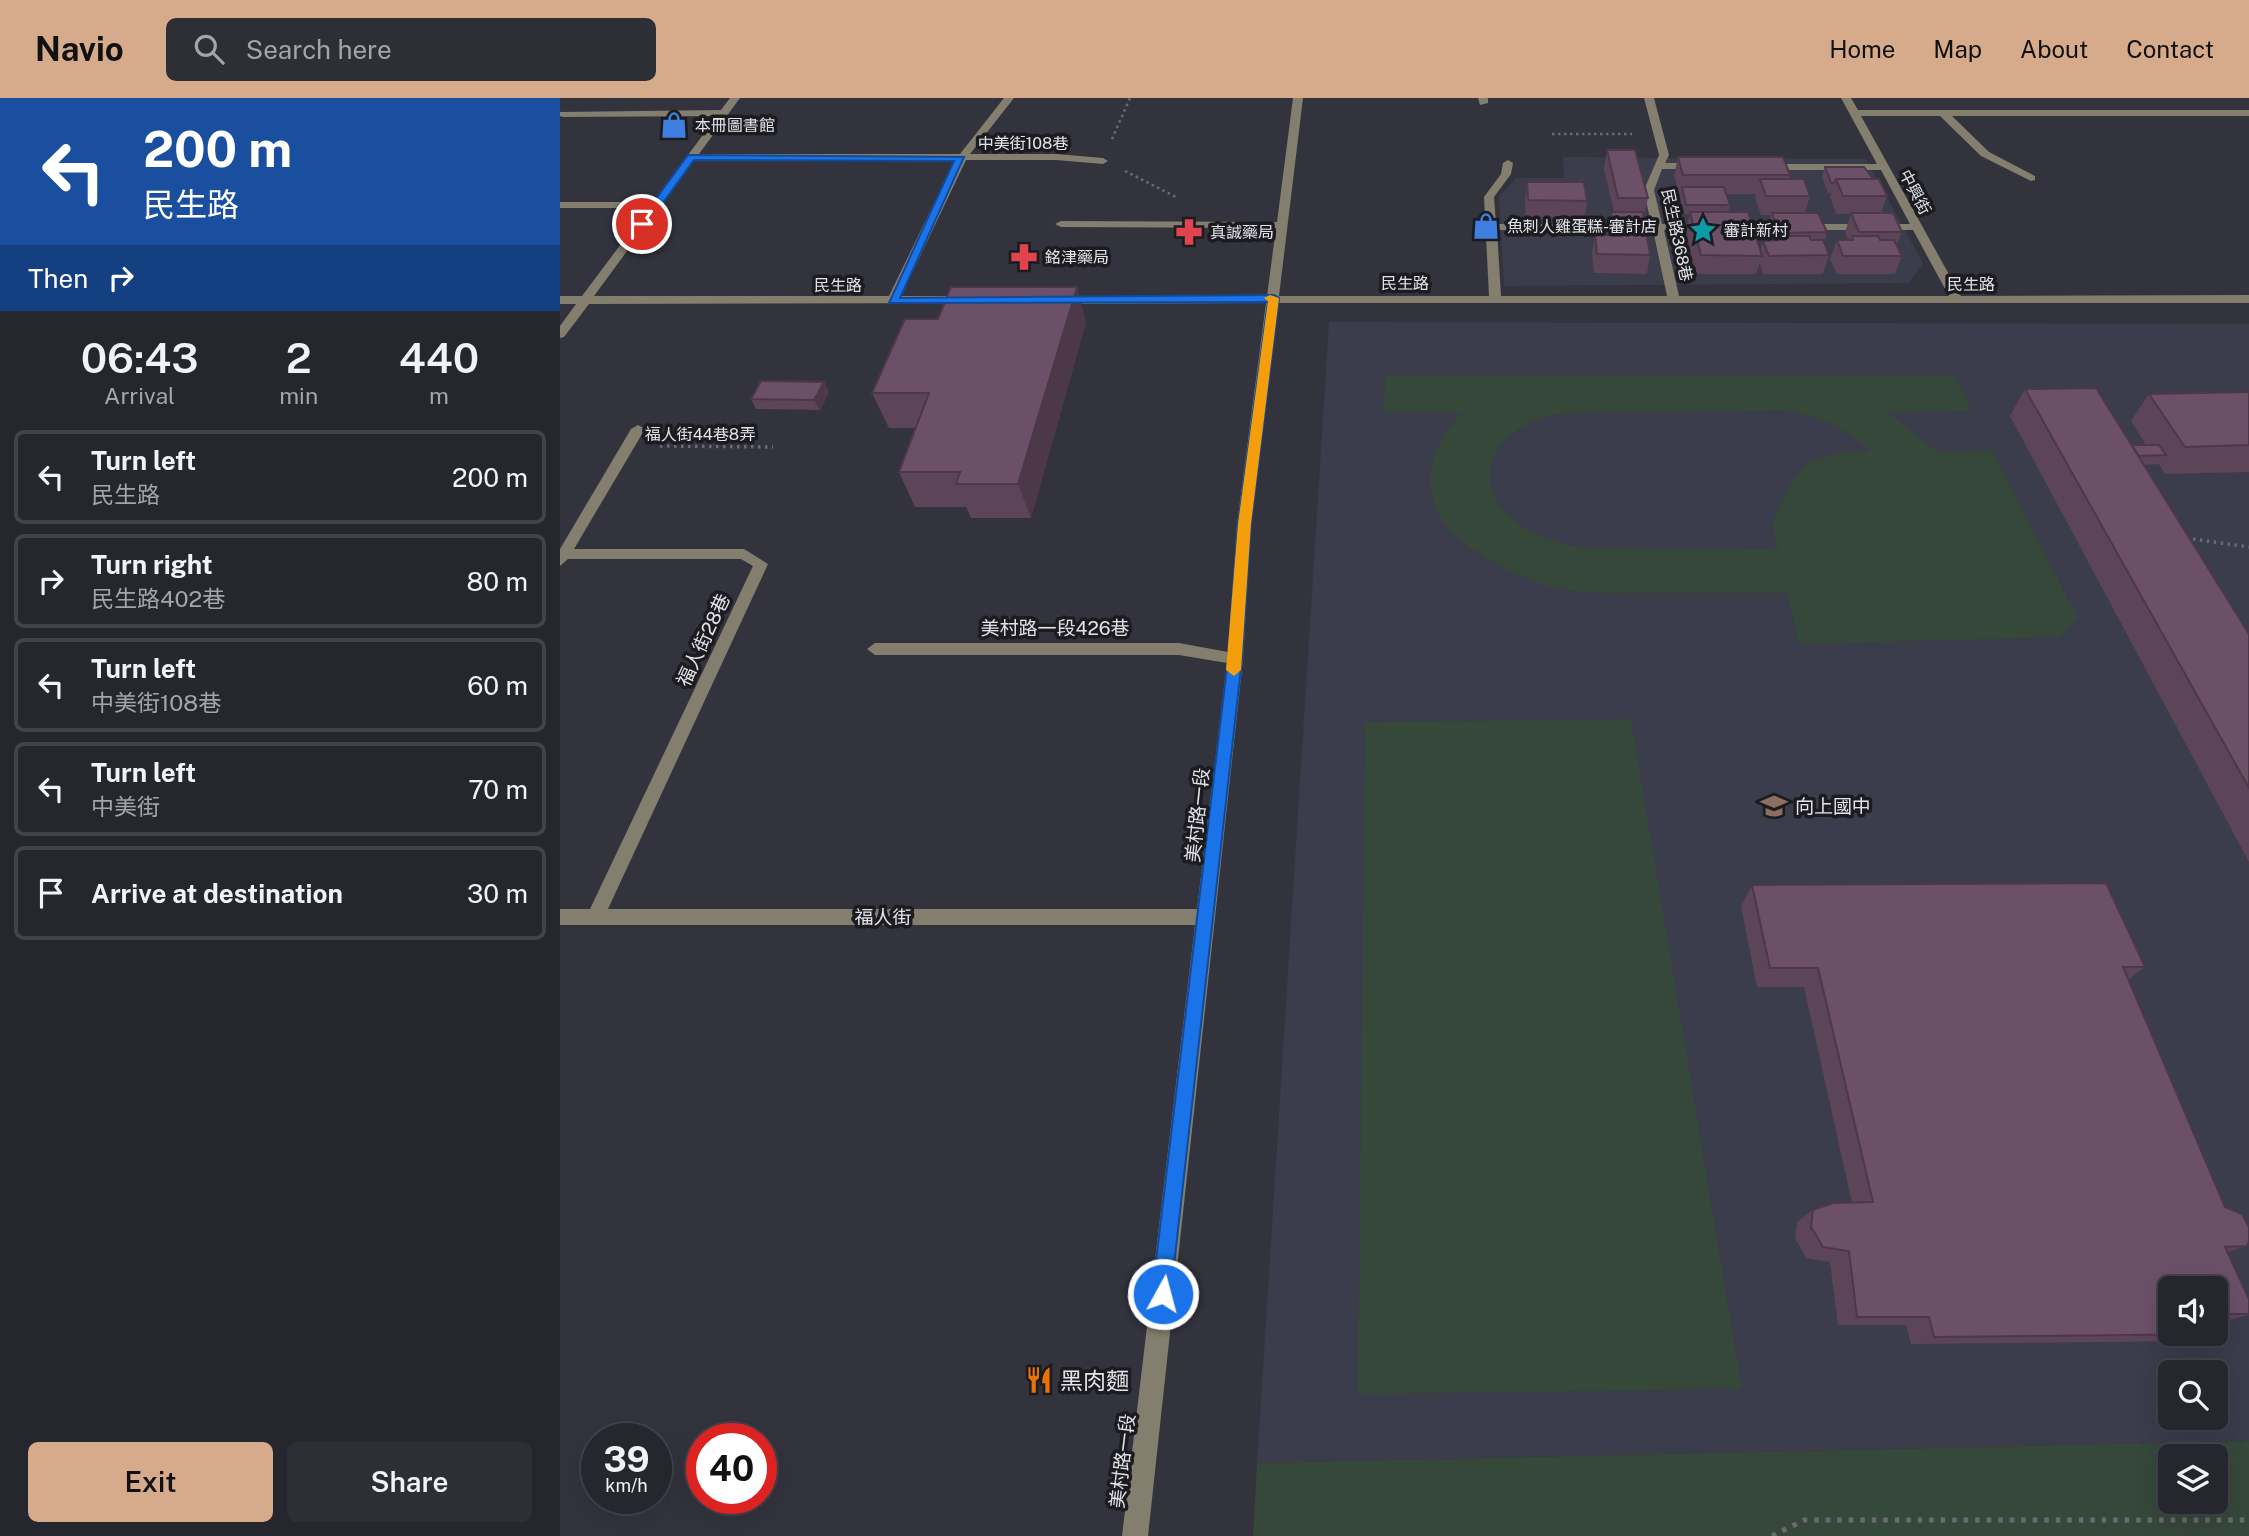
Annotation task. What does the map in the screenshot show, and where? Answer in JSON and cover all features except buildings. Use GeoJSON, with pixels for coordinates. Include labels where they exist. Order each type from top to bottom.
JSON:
{"type":"FeatureCollection","features":[{"type":"Feature","properties":{"kind":"street"},"geometry":{"type":"LineString","coordinates":[[560,334],[735,98]]}},
{"type":"Feature","properties":{"kind":"street"},"geometry":{"type":"LineString","coordinates":[[893,301],[961,159],[1009,98]]}},
{"type":"Feature","properties":{"kind":"street","name":"美村路一段"},"geometry":{"type":"LineString","coordinates":[[1135,1536],[1235,659],[1244,524],[1298,98]]}},
{"type":"Feature","properties":{"kind":"street","name":"民生路368巷"},"geometry":{"type":"LineString","coordinates":[[1649,98],[1664,155],[1651,180],[1649,190],[1674,299]]}},
{"type":"Feature","properties":{"kind":"street","name":"中興街"},"geometry":{"type":"LineString","coordinates":[[1846,98],[1956,299]]}},
{"type":"Feature","properties":{"kind":"street"},"geometry":{"type":"LineString","coordinates":[[1942,112],[1985,154],[2031,178]]}},
{"type":"Feature","properties":{"kind":"street"},"geometry":{"type":"LineString","coordinates":[[563,114],[724,113]]}},
{"type":"Feature","properties":{"kind":"street"},"geometry":{"type":"LineString","coordinates":[[1854,113],[2249,113]]}},
{"type":"Feature","properties":{"kind":"street","name":"中美街108巷"},"geometry":{"type":"LineString","coordinates":[[691,158],[1056,158],[1103,161]]}},
{"type":"Feature","properties":{"kind":"street"},"geometry":{"type":"LineString","coordinates":[[1495,299],[1489,197],[1506,174],[1508,163]]}},
{"type":"Feature","properties":{"kind":"street"},"geometry":{"type":"LineString","coordinates":[[1659,166],[1712,166]]}},
{"type":"Feature","properties":{"kind":"street"},"geometry":{"type":"LineString","coordinates":[[1751,167],[1884,167]]}},
{"type":"Feature","properties":{"kind":"street"},"geometry":{"type":"LineString","coordinates":[[560,205],[656,205]]}},
{"type":"Feature","properties":{"kind":"street"},"geometry":{"type":"LineString","coordinates":[[1061,224],[1283,225]]}},
{"type":"Feature","properties":{"kind":"street"},"geometry":{"type":"LineString","coordinates":[[1491,227],[1916,227]]}},
{"type":"Feature","properties":{"kind":"street","name":"民生路"},"geometry":{"type":"LineString","coordinates":[[1042,300],[2249,299]]}},
{"type":"Feature","properties":{"kind":"street","name":"民生路"},"geometry":{"type":"LineString","coordinates":[[560,300],[988,300]]}},
{"type":"Feature","properties":{"kind":"street"},"geometry":{"type":"LineString","coordinates":[[561,556],[638,429]]}},
{"type":"Feature","properties":{"kind":"street","name":"福人街28巷"},"geometry":{"type":"LineString","coordinates":[[561,556],[744,554],[761,564],[595,917]]}},
{"type":"Feature","properties":{"kind":"street","name":"美村路一段426巷"},"geometry":{"type":"LineString","coordinates":[[874,649],[1179,649],[1235,659]]}},
{"type":"Feature","properties":{"kind":"street","name":"福人街"},"geometry":{"type":"LineString","coordinates":[[560,917],[1206,917]]}},
{"type":"Feature","properties":{"kind":"path"},"geometry":{"type":"LineString","coordinates":[[1130,98],[1103,161],[1185,201]]}},
{"type":"Feature","properties":{"kind":"path"},"geometry":{"type":"LineString","coordinates":[[1552,134],[1658,134]]}},
{"type":"Feature","properties":{"kind":"path","name":"福人街44巷8弄"},"geometry":{"type":"LineString","coordinates":[[628,446],[773,447]]}},
{"type":"Feature","properties":{"kind":"path"},"geometry":{"type":"LineString","coordinates":[[2179,536],[2249,547]]}},
{"type":"Feature","properties":{"kind":"path"},"geometry":{"type":"LineString","coordinates":[[1772,1536],[1804,1520],[2249,1520]]}},
{"type":"Feature","properties":{"kind":"shaded area","name":"審計新村"},"geometry":{"type":"Polygon","coordinates":[[[1563,157],[1866,159],[1923,263],[1909,283],[1504,286],[1499,197],[1516,178],[1564,178],[1563,157]]]}},
{"type":"Feature","properties":{"kind":"shaded area","name":"向上國中"},"geometry":{"type":"Polygon","coordinates":[[[1329,322],[2249,324],[2249,1441],[1257,1463],[1329,322]]]}},
{"type":"Feature","properties":{"kind":"green space"},"geometry":{"type":"Polygon","coordinates":[[[1385,376],[1955,376],[1972,410],[1889,413],[1936,451],[1992,450],[2077,617],[2060,637],[1799,644],[1788,593],[1601,593],[1565,590],[1542,584],[1490,560],[1458,538],[1442,521],[1433,499],[1430,475],[1432,464],[1440,442],[1462,413],[1384,413],[1385,376]],[[1781,410],[1557,414],[1521,427],[1507,438],[1496,452],[1490,466],[1490,482],[1496,499],[1518,523],[1544,537],[1574,546],[1778,549],[1772,523],[1790,484],[1807,462],[1841,452],[1870,451],[1840,429],[1781,410]]]}},
{"type":"Feature","properties":{"kind":"green space"},"geometry":{"type":"Polygon","coordinates":[[[1631,719],[1742,1389],[1358,1394],[1365,722],[1631,719]]]}},
{"type":"Feature","properties":{"kind":"green space"},"geometry":{"type":"Polygon","coordinates":[[[2249,1441],[2249,1536],[1253,1536],[1257,1463],[2249,1441]]]}},
{"type":"Feature","properties":{"kind":"slow traffic"},"geometry":{"type":"LineString","coordinates":[[1234,670],[1244,524],[1274,298],[1270,298]]}},
{"type":"Feature","properties":{"kind":"place","name":"本冊圖書館"},"geometry":{"type":"Point","coordinates":[674,125]}},
{"type":"Feature","properties":{"kind":"place","name":"魚刺人雞蛋糕-審計店"},"geometry":{"type":"Point","coordinates":[1486,226]}},
{"type":"Feature","properties":{"kind":"place","name":"審計新村"},"geometry":{"type":"Point","coordinates":[1703,230]}},
{"type":"Feature","properties":{"kind":"place","name":"真誠藥局"},"geometry":{"type":"Point","coordinates":[1189,232]}},
{"type":"Feature","properties":{"kind":"place","name":"銘津藥局"},"geometry":{"type":"Point","coordinates":[1024,257]}},
{"type":"Feature","properties":{"kind":"place","name":"向上國中"},"geometry":{"type":"Point","coordinates":[1774,806]}},
{"type":"Feature","properties":{"kind":"place","name":"黑肉麵"},"geometry":{"type":"Point","coordinates":[1039,1380]}},
{"type":"Feature","properties":{"kind":"route"},"geometry":{"type":"LineString","coordinates":[[642,224],[691,158],[961,159],[893,301],[1274,298],[1244,524],[1235,659],[1163,1294]]}}]}
